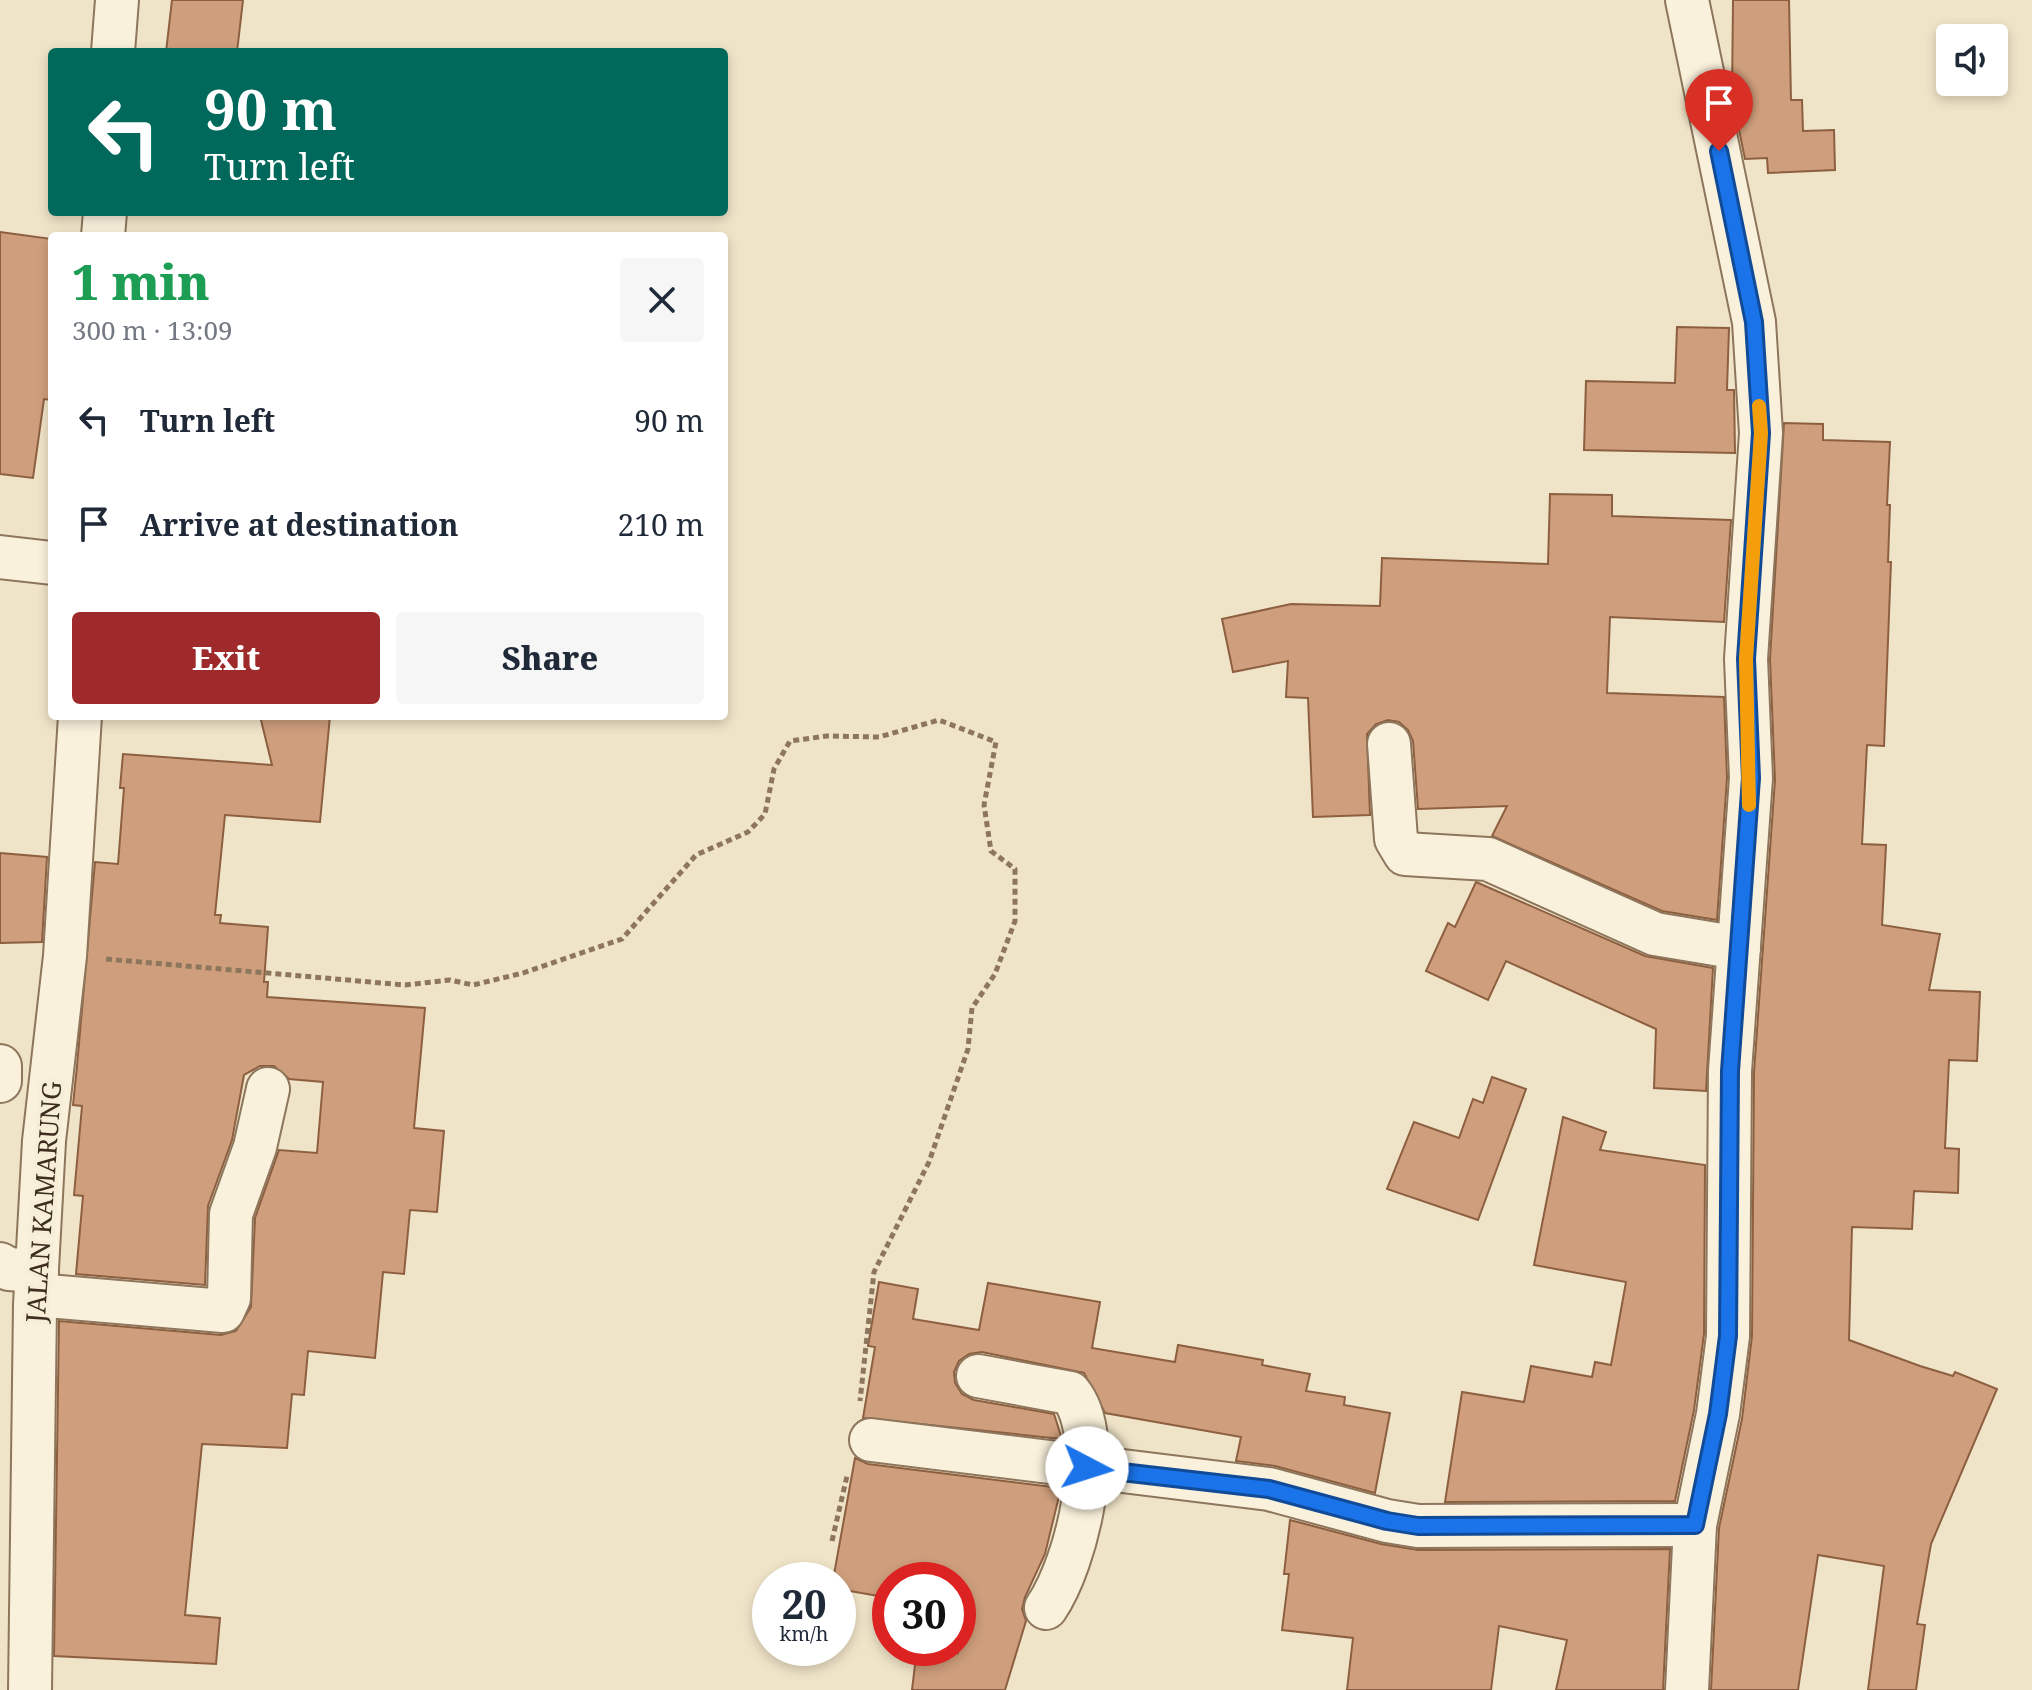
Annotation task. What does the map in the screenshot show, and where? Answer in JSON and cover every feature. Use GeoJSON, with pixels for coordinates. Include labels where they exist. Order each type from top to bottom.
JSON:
{"type":"FeatureCollection","features":[{"type":"Feature","properties":{"kind":"street"},"geometry":{"type":"LineString","coordinates":[[113,48],[117,0]]}},
{"type":"Feature","properties":{"kind":"street"},"geometry":{"type":"LineString","coordinates":[[1687,0],[1754,322],[1761,433],[1746,659],[1751,778],[1729,1119],[1728,1336],[1718,1414],[1695,1525],[1687,1690]]}},
{"type":"Feature","properties":{"kind":"street"},"geometry":{"type":"LineString","coordinates":[[0,557],[48,563]]}},
{"type":"Feature","properties":{"kind":"street","name":"JALAN KAMARUNG"},"geometry":{"type":"LineString","coordinates":[[30,1690],[14,1581],[24,1277],[44,1141],[65,956],[80,720]]}},
{"type":"Feature","properties":{"kind":"street"},"geometry":{"type":"LineString","coordinates":[[1389,744],[1396,839],[1405,854],[1488,859],[1655,934],[1739,948]]}},
{"type":"Feature","properties":{"kind":"street"},"geometry":{"type":"LineString","coordinates":[[0,1066],[0,1081]]}},
{"type":"Feature","properties":{"kind":"street"},"geometry":{"type":"LineString","coordinates":[[24,1277],[223,1311],[229,1298],[231,1214],[255,1147],[268,1089]]}},
{"type":"Feature","properties":{"kind":"street"},"geometry":{"type":"LineString","coordinates":[[978,1376],[1070,1393],[1078,1403],[1083,1421],[1087,1468],[1068,1566],[1046,1608]]}},
{"type":"Feature","properties":{"kind":"street"},"geometry":{"type":"LineString","coordinates":[[871,1440],[1269,1489],[1387,1521],[1418,1526],[1695,1525]]}},
{"type":"Feature","properties":{"kind":"path"},"geometry":{"type":"LineString","coordinates":[[65,956],[405,985],[450,980],[473,985],[523,973],[622,939],[696,855],[748,832],[765,814],[774,769],[790,741],[827,736],[879,737],[939,720],[996,742],[984,805],[991,851],[1015,869],[1015,921],[995,974],[972,1008],[968,1049],[929,1162],[874,1272],[859,1413],[871,1440],[851,1461],[832,1541]]}},
{"type":"Feature","properties":{"kind":"building"},"geometry":{"type":"Polygon","coordinates":[[[172,0],[243,0],[237,48],[166,48],[172,0]]]}},
{"type":"Feature","properties":{"kind":"building"},"geometry":{"type":"Polygon","coordinates":[[[1733,0],[1789,0],[1791,100],[1802,100],[1803,131],[1834,130],[1835,170],[1768,173],[1767,158],[1745,159],[1732,96],[1733,0]]]}},
{"type":"Feature","properties":{"kind":"building"},"geometry":{"type":"Polygon","coordinates":[[[0,232],[48,238],[48,400],[44,399],[33,478],[0,474],[0,232]]]}},
{"type":"Feature","properties":{"kind":"building"},"geometry":{"type":"Polygon","coordinates":[[[1677,327],[1729,328],[1727,390],[1734,390],[1735,453],[1584,450],[1586,381],[1675,383],[1677,327]]]}},
{"type":"Feature","properties":{"kind":"building"},"geometry":{"type":"Polygon","coordinates":[[[1784,423],[1823,424],[1823,440],[1890,442],[1887,505],[1890,505],[1888,562],[1891,562],[1884,746],[1867,745],[1862,844],[1886,845],[1882,925],[1940,934],[1929,990],[1980,992],[1977,1061],[1949,1060],[1945,1148],[1959,1149],[1958,1193],[1914,1191],[1912,1229],[1852,1227],[1849,1340],[1953,1376],[1955,1372],[1997,1389],[1931,1544],[1917,1624],[1925,1625],[1916,1690],[1868,1690],[1884,1566],[1818,1555],[1798,1690],[1711,1690],[1719,1528],[1742,1419],[1752,1336],[1754,1072],[1775,780],[1770,659],[1784,423]]]}},
{"type":"Feature","properties":{"kind":"building"},"geometry":{"type":"Polygon","coordinates":[[[1550,494],[1612,495],[1612,516],[1731,520],[1724,622],[1610,617],[1607,693],[1724,697],[1727,778],[1717,920],[1662,911],[1492,836],[1507,806],[1418,809],[1413,741],[1408,730],[1399,722],[1388,720],[1376,724],[1367,734],[1370,815],[1313,817],[1308,698],[1286,697],[1288,661],[1233,672],[1222,619],[1291,604],[1380,606],[1382,558],[1548,564],[1550,494]]]}},
{"type":"Feature","properties":{"kind":"building"},"geometry":{"type":"Polygon","coordinates":[[[261,720],[330,720],[320,822],[225,815],[215,915],[221,915],[220,923],[268,927],[264,982],[268,982],[267,997],[425,1008],[414,1128],[444,1131],[437,1212],[410,1210],[404,1274],[383,1272],[375,1358],[308,1351],[304,1395],[292,1394],[287,1448],[202,1444],[185,1615],[220,1618],[216,1664],[54,1656],[59,1321],[221,1335],[236,1331],[251,1307],[255,1218],[279,1150],[317,1153],[323,1082],[289,1079],[274,1066],[260,1066],[244,1075],[232,1140],[208,1206],[205,1285],[76,1274],[83,1196],[74,1195],[82,1106],[73,1105],[95,862],[118,864],[124,788],[120,788],[123,754],[272,765],[261,720]]]}},
{"type":"Feature","properties":{"kind":"building"},"geometry":{"type":"Polygon","coordinates":[[[0,853],[47,857],[42,942],[0,943],[0,853]]]}},
{"type":"Feature","properties":{"kind":"building"},"geometry":{"type":"Polygon","coordinates":[[[1476,882],[1645,956],[1713,968],[1706,1091],[1654,1088],[1656,1029],[1506,961],[1488,1000],[1426,971],[1448,923],[1455,927],[1476,882]]]}},
{"type":"Feature","properties":{"kind":"building"},"geometry":{"type":"Polygon","coordinates":[[[1492,1077],[1526,1089],[1478,1220],[1387,1189],[1414,1122],[1459,1138],[1473,1099],[1483,1103],[1492,1077]]]}},
{"type":"Feature","properties":{"kind":"building"},"geometry":{"type":"Polygon","coordinates":[[[1563,1117],[1606,1132],[1600,1150],[1705,1165],[1704,1334],[1694,1410],[1675,1501],[1445,1502],[1462,1392],[1524,1402],[1531,1366],[1592,1377],[1595,1362],[1611,1365],[1626,1282],[1534,1265],[1563,1117]]]}},
{"type":"Feature","properties":{"kind":"building"},"geometry":{"type":"Polygon","coordinates":[[[879,1282],[918,1289],[913,1319],[979,1330],[988,1283],[1100,1302],[1092,1348],[1175,1362],[1178,1345],[1263,1360],[1262,1365],[1310,1374],[1306,1391],[1345,1397],[1344,1405],[1390,1413],[1375,1493],[1275,1466],[1236,1461],[1241,1437],[1105,1413],[1084,1373],[982,1352],[969,1354],[959,1361],[954,1372],[955,1383],[962,1394],[974,1400],[1054,1414],[1062,1439],[863,1418],[875,1347],[868,1346],[879,1282]]]}},
{"type":"Feature","properties":{"kind":"building"},"geometry":{"type":"Polygon","coordinates":[[[855,1458],[868,1464],[1061,1488],[1045,1554],[1025,1597],[1022,1609],[1026,1621],[1005,1690],[912,1690],[915,1666],[976,1666],[976,1562],[872,1562],[872,1595],[856,1592],[856,1562],[836,1562],[855,1458]]]}},
{"type":"Feature","properties":{"kind":"building"},"geometry":{"type":"Polygon","coordinates":[[[1290,1520],[1381,1544],[1418,1550],[1670,1549],[1663,1690],[1556,1690],[1567,1640],[1499,1626],[1491,1690],[1347,1690],[1353,1638],[1282,1630],[1289,1574],[1284,1574],[1290,1520]]]}},
{"type":"Feature","properties":{"kind":"slow traffic"},"geometry":{"type":"LineString","coordinates":[[1749,805],[1751,778],[1746,659],[1761,433],[1759,406]]}},
{"type":"Feature","properties":{"kind":"route"},"geometry":{"type":"LineString","coordinates":[[1087,1468],[1269,1489],[1387,1521],[1418,1526],[1695,1525],[1718,1414],[1728,1336],[1730,1071],[1751,778],[1746,659],[1761,433],[1754,322],[1719,151]]}}]}
